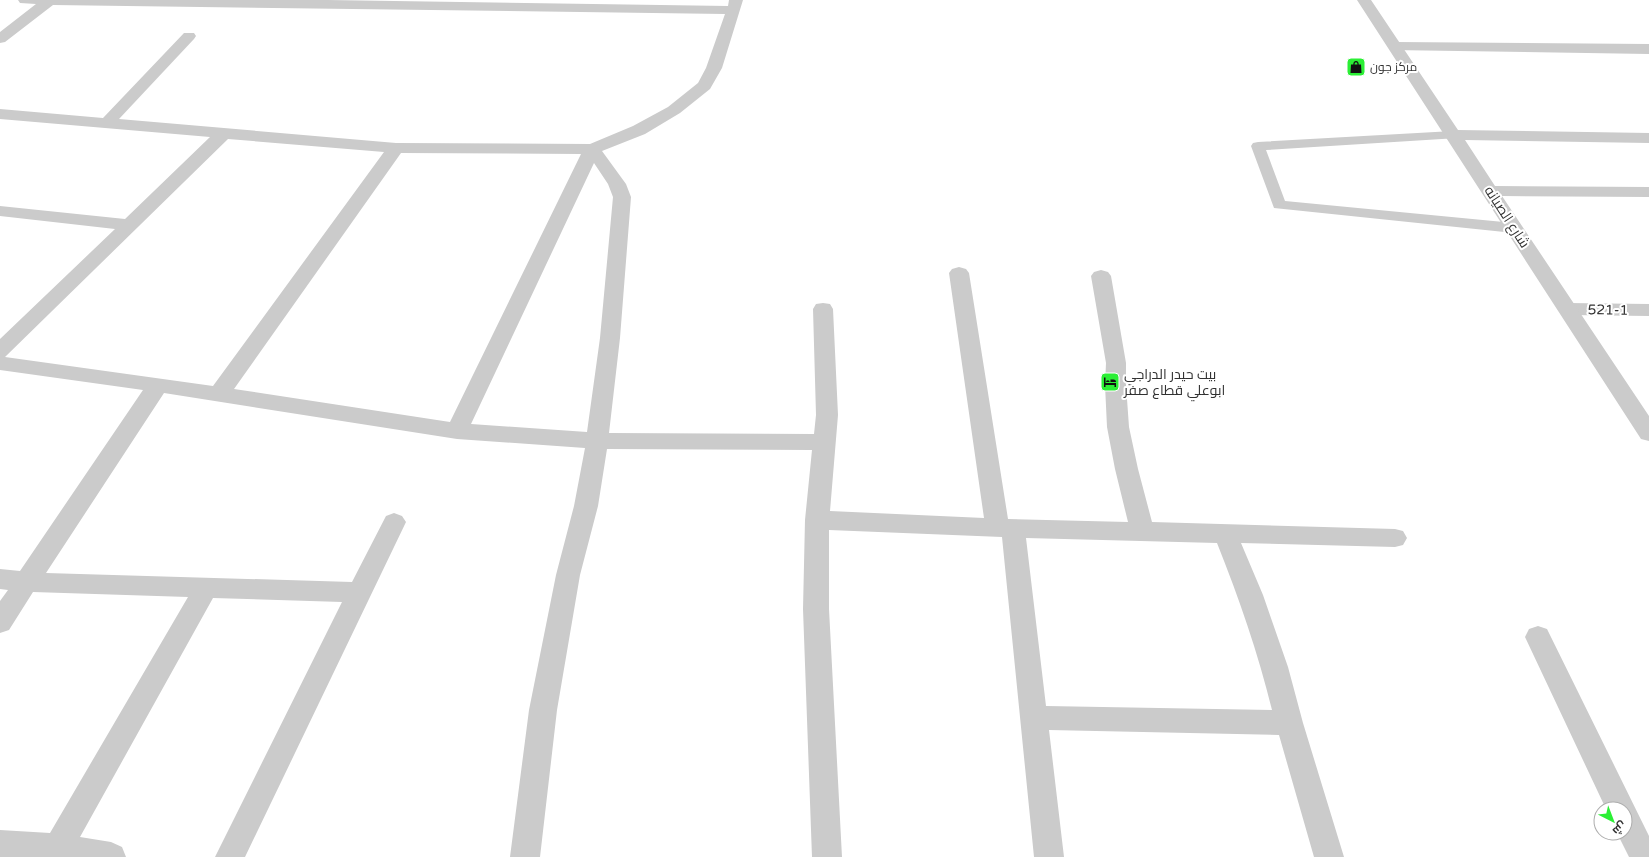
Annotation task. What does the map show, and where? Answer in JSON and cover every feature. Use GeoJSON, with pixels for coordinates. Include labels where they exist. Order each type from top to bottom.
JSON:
{"type":"FeatureCollection","features":[{"type":"Feature","properties":{"kind":"street"},"geometry":{"type":"LineString","coordinates":[[0,114],[396,148],[592,149],[639,130],[674,110],[704,86],[714,68],[735,5],[25,0]]}},
{"type":"Feature","properties":{"kind":"street","name":"شارع الصيانه"},"geometry":{"type":"LineString","coordinates":[[1364,0],[1649,433]]}},
{"type":"Feature","properties":{"kind":"street"},"geometry":{"type":"LineString","coordinates":[[0,39],[49,1]]}},
{"type":"Feature","properties":{"kind":"street"},"geometry":{"type":"LineString","coordinates":[[106,123],[188,36]]}},
{"type":"Feature","properties":{"kind":"street"},"geometry":{"type":"LineString","coordinates":[[1396,47],[1649,49]]}},
{"type":"Feature","properties":{"kind":"street"},"geometry":{"type":"LineString","coordinates":[[0,351],[224,133]]}},
{"type":"Feature","properties":{"kind":"street"},"geometry":{"type":"LineString","coordinates":[[1453,135],[1649,138]]}},
{"type":"Feature","properties":{"kind":"street"},"geometry":{"type":"LineString","coordinates":[[219,394],[396,148]]}},
{"type":"Feature","properties":{"kind":"street"},"geometry":{"type":"LineString","coordinates":[[457,432],[592,149]]}},
{"type":"Feature","properties":{"kind":"street"},"geometry":{"type":"LineString","coordinates":[[525,857],[543,710],[568,575],[586,506],[597,441],[610,338],[622,197],[617,184],[592,149]]}},
{"type":"Feature","properties":{"kind":"street"},"geometry":{"type":"LineString","coordinates":[[1489,191],[1649,192]]}},
{"type":"Feature","properties":{"kind":"street"},"geometry":{"type":"LineString","coordinates":[[0,210],[129,225]]}},
{"type":"Feature","properties":{"kind":"street"},"geometry":{"type":"LineString","coordinates":[[959,273],[1005,528],[1034,718],[1049,857]]}},
{"type":"Feature","properties":{"kind":"street"},"geometry":{"type":"LineString","coordinates":[[1101,276],[1116,363],[1115,376],[1118,434],[1142,531]]}},
{"type":"Feature","properties":{"kind":"street"},"geometry":{"type":"LineString","coordinates":[[823,308],[827,415],[817,520],[816,609],[827,857]]}},
{"type":"Feature","properties":{"kind":"street","name":"521-1"},"geometry":{"type":"LineString","coordinates":[[1568,309],[1649,310]]}},
{"type":"Feature","properties":{"kind":"street"},"geometry":{"type":"LineString","coordinates":[[0,363],[219,394],[457,432],[597,441],[824,442]]}},
{"type":"Feature","properties":{"kind":"street"},"geometry":{"type":"LineString","coordinates":[[0,622],[158,385]]}},
{"type":"Feature","properties":{"kind":"street"},"geometry":{"type":"LineString","coordinates":[[817,520],[1005,528],[1395,538]]}},
{"type":"Feature","properties":{"kind":"street"},"geometry":{"type":"LineString","coordinates":[[230,857],[394,522]]}},
{"type":"Feature","properties":{"kind":"street"},"geometry":{"type":"LineString","coordinates":[[1225,533],[1250,594],[1270,653],[1329,857]]}},
{"type":"Feature","properties":{"kind":"street"},"geometry":{"type":"LineString","coordinates":[[0,579],[27,582],[360,592]]}},
{"type":"Feature","properties":{"kind":"street"},"geometry":{"type":"LineString","coordinates":[[56,853],[206,588]]}},
{"type":"Feature","properties":{"kind":"street"},"geometry":{"type":"LineString","coordinates":[[1538,638],[1617,801]]}},
{"type":"Feature","properties":{"kind":"street"},"geometry":{"type":"LineString","coordinates":[[1034,718],[1289,723]]}},
{"type":"Feature","properties":{"kind":"street"},"geometry":{"type":"LineString","coordinates":[[1633,834],[1644,857]]}},
{"type":"Feature","properties":{"kind":"street"},"geometry":{"type":"LineString","coordinates":[[0,844],[56,853],[111,857]]}},
{"type":"Feature","properties":{"kind":"lane"},"geometry":{"type":"LineString","coordinates":[[1453,135],[1258,146],[1279,205],[1514,228]]}},
{"type":"Feature","properties":{"kind":"place","name":"مركز جون"},"geometry":{"type":"Point","coordinates":[1356,67]}},
{"type":"Feature","properties":{"kind":"place","name":"بيت حيدر الدراجي ابوعلي قطاع صفر"},"geometry":{"type":"Point","coordinates":[1110,382]}}]}
